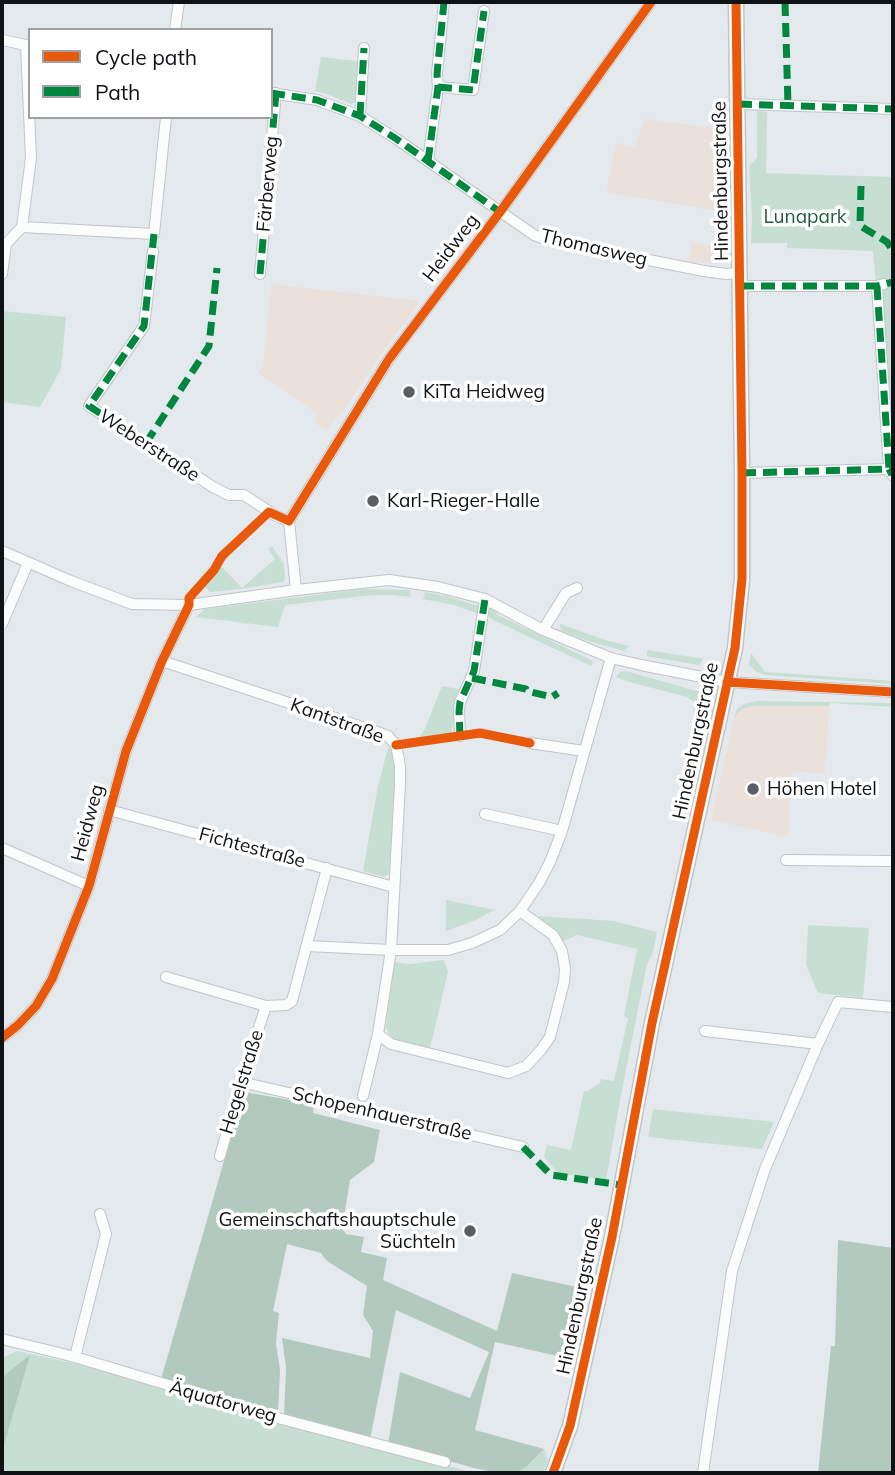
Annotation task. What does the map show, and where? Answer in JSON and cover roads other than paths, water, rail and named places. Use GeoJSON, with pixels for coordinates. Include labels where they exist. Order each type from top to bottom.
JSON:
{"type":"FeatureCollection","features":[{"type":"Feature","properties":{"kind":"main road","name":"Hindenburgstraße"},"geometry":{"type":"LineString","coordinates":[[553,1473],[570,1426],[612,1237],[652,1023],[735,648],[742,579],[736,2]]}},
{"type":"Feature","properties":{"kind":"street"},"geometry":{"type":"LineString","coordinates":[[175,28],[178,2]]}},
{"type":"Feature","properties":{"kind":"street"},"geometry":{"type":"LineString","coordinates":[[428,161],[438,87],[444,2]]}},
{"type":"Feature","properties":{"kind":"street","name":"Heidweg"},"geometry":{"type":"LineString","coordinates":[[289,521],[389,359],[500,212],[651,2]]}},
{"type":"Feature","properties":{"kind":"street"},"geometry":{"type":"LineString","coordinates":[[438,87],[474,90],[484,11]]}},
{"type":"Feature","properties":{"kind":"street"},"geometry":{"type":"LineString","coordinates":[[2,40],[26,45],[28,90]]}},
{"type":"Feature","properties":{"kind":"street"},"geometry":{"type":"LineString","coordinates":[[360,116],[364,48]]}},
{"type":"Feature","properties":{"kind":"street","name":"Thomasweg"},"geometry":{"type":"LineString","coordinates":[[274,93],[317,100],[360,116],[523,228],[548,240],[726,274],[740,279],[880,285],[892,471]]}},
{"type":"Feature","properties":{"kind":"street"},"geometry":{"type":"LineString","coordinates":[[738,104],[893,109]]}},
{"type":"Feature","properties":{"kind":"street"},"geometry":{"type":"LineString","coordinates":[[2,274],[4,244],[22,227],[31,158],[29,119]]}},
{"type":"Feature","properties":{"kind":"street"},"geometry":{"type":"LineString","coordinates":[[22,227],[154,234],[166,119]]}},
{"type":"Feature","properties":{"kind":"street","name":"Färberweg"},"geometry":{"type":"LineString","coordinates":[[260,274],[272,119]]}},
{"type":"Feature","properties":{"kind":"street","name":"Weberstraße"},"geometry":{"type":"LineString","coordinates":[[153,251],[144,326],[89,406],[213,487],[229,495],[244,495],[276,516],[289,521]]}},
{"type":"Feature","properties":{"kind":"street"},"geometry":{"type":"LineString","coordinates":[[742,472],[892,471]]}},
{"type":"Feature","properties":{"kind":"street"},"geometry":{"type":"LineString","coordinates":[[289,521],[296,590]]}},
{"type":"Feature","properties":{"kind":"street"},"geometry":{"type":"LineString","coordinates":[[2,551],[132,604],[189,606],[389,580],[438,587],[485,599],[543,630],[611,658],[727,682],[893,692]]}},
{"type":"Feature","properties":{"kind":"street"},"geometry":{"type":"LineString","coordinates":[[2,624],[28,562]]}},
{"type":"Feature","properties":{"kind":"street"},"geometry":{"type":"LineString","coordinates":[[543,630],[566,593],[577,588]]}},
{"type":"Feature","properties":{"kind":"street"},"geometry":{"type":"LineString","coordinates":[[460,736],[458,711],[474,671],[485,599]]}},
{"type":"Feature","properties":{"kind":"street","name":"Heidweg"},"geometry":{"type":"LineString","coordinates":[[2,1038],[36,1006],[52,979],[89,886],[126,751],[162,661],[189,606]]}},
{"type":"Feature","properties":{"kind":"street"},"geometry":{"type":"LineString","coordinates":[[307,946],[448,950],[472,943],[499,930],[520,911],[539,883],[562,831],[611,658]]}},
{"type":"Feature","properties":{"kind":"street","name":"Kantstraße"},"geometry":{"type":"LineString","coordinates":[[162,661],[388,736],[396,745],[400,766],[391,950],[378,1034],[363,1096]]}},
{"type":"Feature","properties":{"kind":"street"},"geometry":{"type":"LineString","coordinates":[[530,743],[584,751]]}},
{"type":"Feature","properties":{"kind":"street","name":"Fichtestraße"},"geometry":{"type":"LineString","coordinates":[[109,810],[394,887]]}},
{"type":"Feature","properties":{"kind":"street"},"geometry":{"type":"LineString","coordinates":[[485,814],[562,831]]}},
{"type":"Feature","properties":{"kind":"street"},"geometry":{"type":"LineString","coordinates":[[2,848],[89,886]]}},
{"type":"Feature","properties":{"kind":"street"},"geometry":{"type":"LineString","coordinates":[[786,860],[893,861]]}},
{"type":"Feature","properties":{"kind":"street","name":"Hegelstraße"},"geometry":{"type":"LineString","coordinates":[[220,1156],[266,1006],[286,1005],[292,1001],[327,868]]}},
{"type":"Feature","properties":{"kind":"street"},"geometry":{"type":"LineString","coordinates":[[378,1034],[391,1044],[508,1073],[526,1066],[550,1037],[565,968],[562,951],[553,935],[520,911]]}},
{"type":"Feature","properties":{"kind":"street"},"geometry":{"type":"LineString","coordinates":[[166,977],[266,1006]]}},
{"type":"Feature","properties":{"kind":"street"},"geometry":{"type":"LineString","coordinates":[[703,1473],[732,1271],[765,1169],[838,1002],[893,1007]]}},
{"type":"Feature","properties":{"kind":"street"},"geometry":{"type":"LineString","coordinates":[[705,1031],[818,1044]]}},
{"type":"Feature","properties":{"kind":"street","name":"Schopenhauerstraße"},"geometry":{"type":"LineString","coordinates":[[242,1082],[523,1147]]}},
{"type":"Feature","properties":{"kind":"street"},"geometry":{"type":"LineString","coordinates":[[75,1357],[106,1234],[100,1214]]}},
{"type":"Feature","properties":{"kind":"street","name":"Äquatorweg"},"geometry":{"type":"LineString","coordinates":[[2,1339],[75,1357],[278,1418],[445,1462]]}},
{"type":"Feature","properties":{"kind":"place","name":"KiTa Heidweg"},"geometry":{"type":"Point","coordinates":[409,392]}},
{"type":"Feature","properties":{"kind":"place","name":"Karl-Rieger-Halle"},"geometry":{"type":"Point","coordinates":[373,501]}},
{"type":"Feature","properties":{"kind":"place","name":"Höhen Hotel"},"geometry":{"type":"Point","coordinates":[753,789]}},
{"type":"Feature","properties":{"kind":"place","name":"Gemeinschaftshauptschule Süchteln"},"geometry":{"type":"Point","coordinates":[470,1231]}},
{"type":"Feature","properties":{"kind":"park label","name":"Lunapark"},"geometry":{"type":"Point","coordinates":[805,217]}}]}
